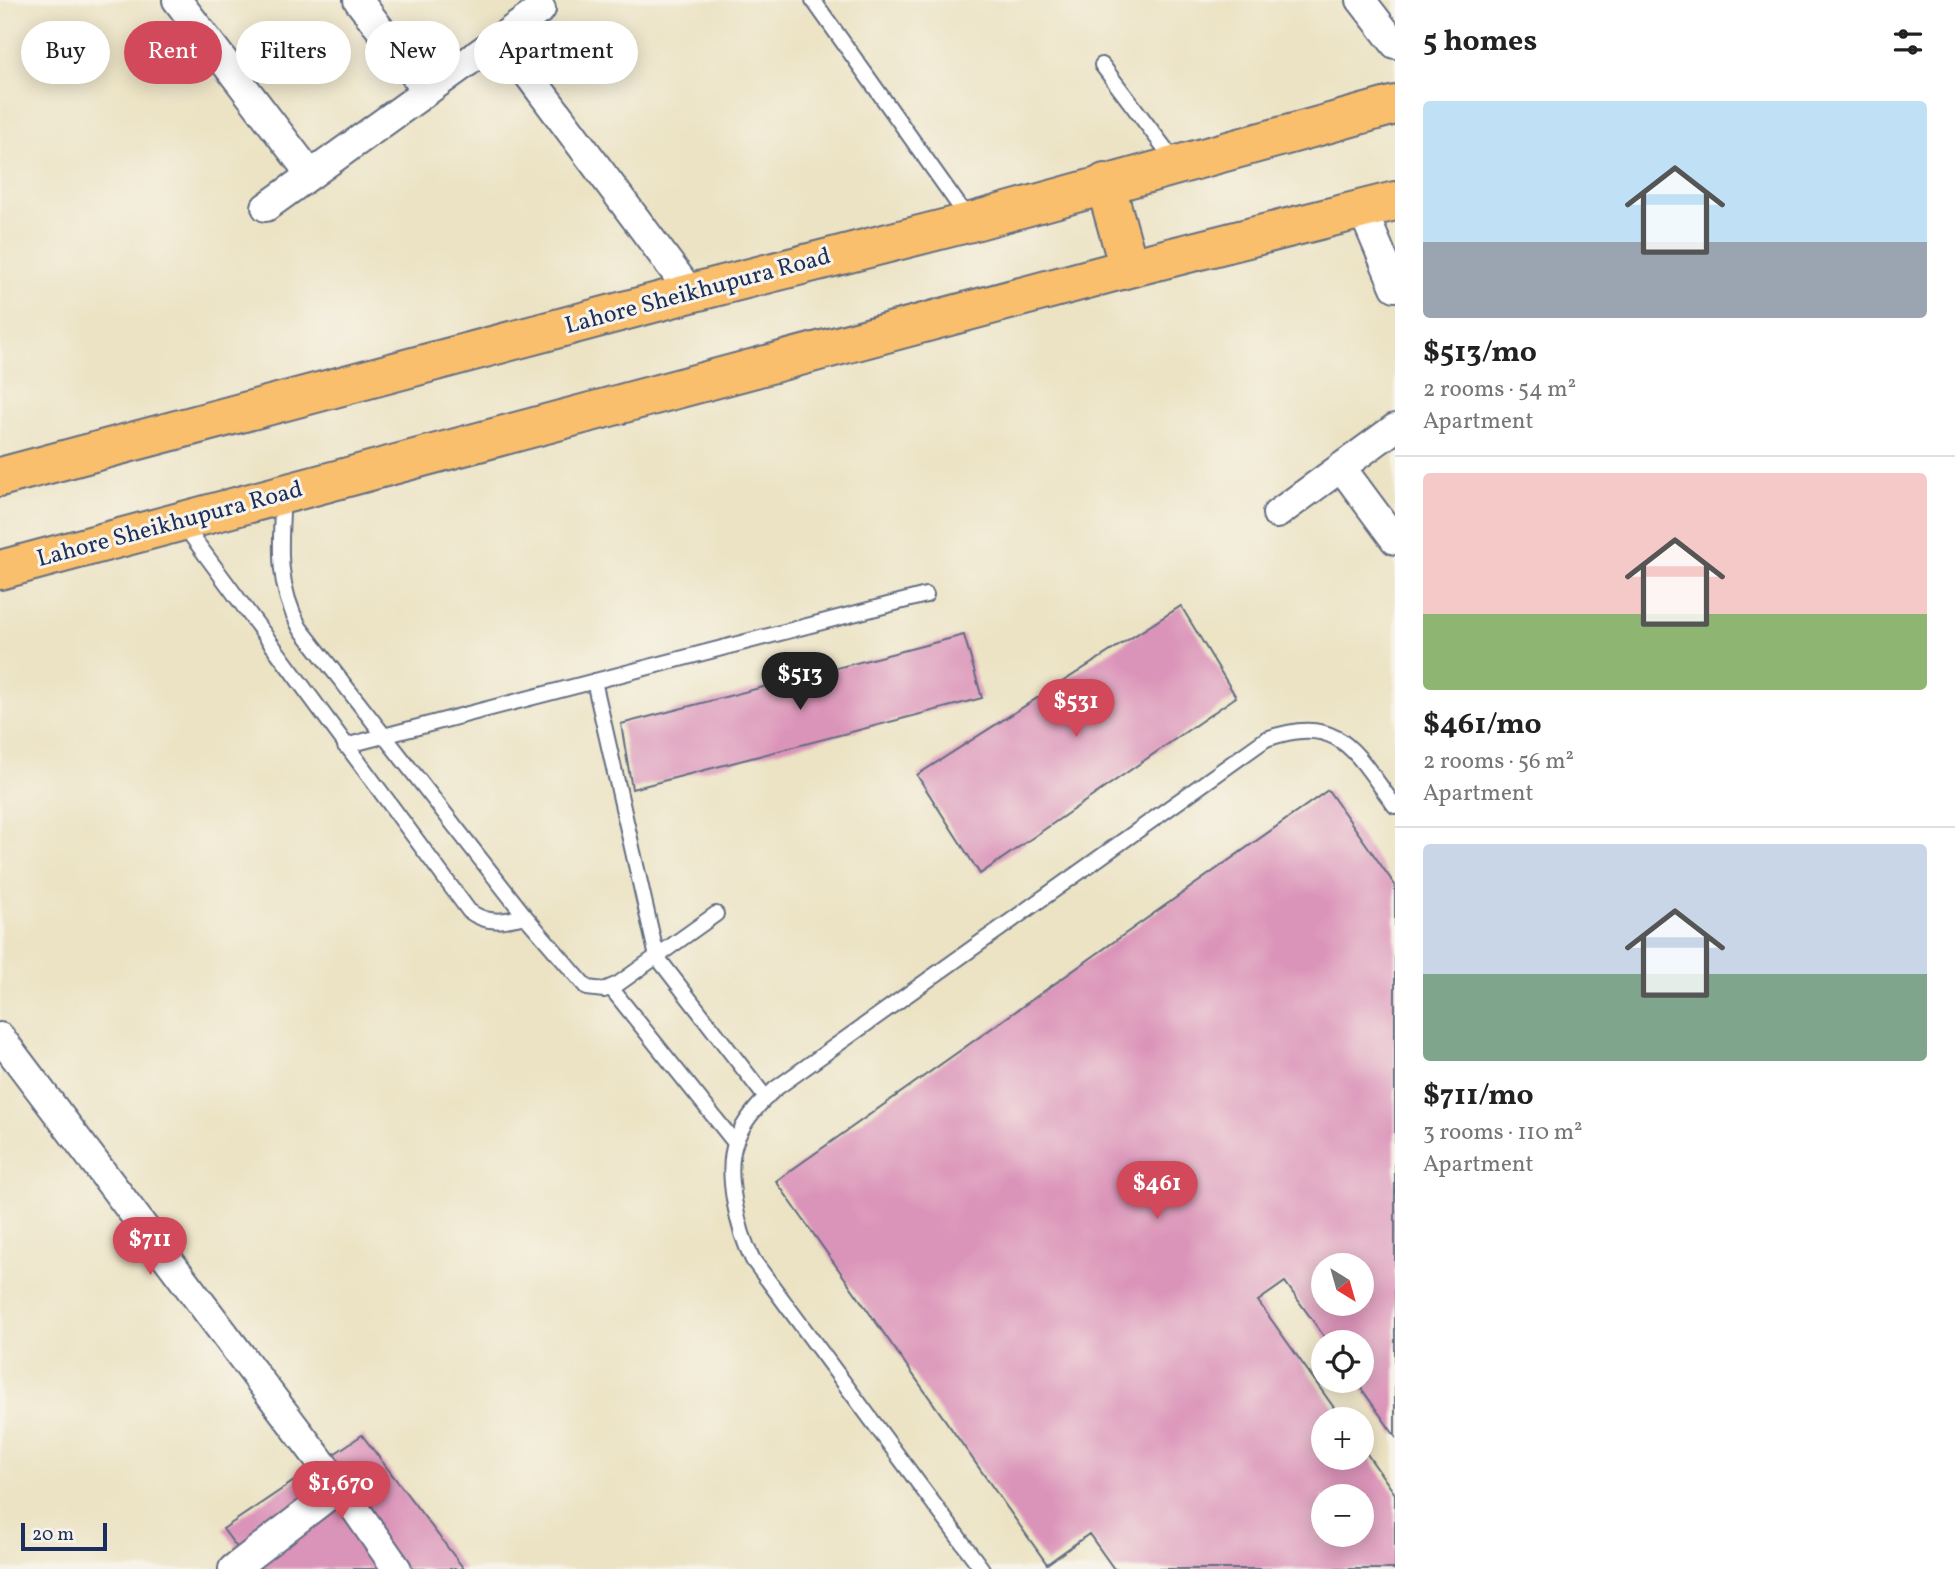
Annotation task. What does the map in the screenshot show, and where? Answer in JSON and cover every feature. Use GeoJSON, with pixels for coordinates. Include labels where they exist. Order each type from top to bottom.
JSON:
{"type":"FeatureCollection","features":[{"type":"Feature","properties":{"kind":"highway","name":"Lahore Sheikhupura Road"},"geometry":{"type":"LineString","coordinates":[[0,477],[691,293],[971,222],[1395,105]]}},
{"type":"Feature","properties":{"kind":"highway"},"geometry":{"type":"LineString","coordinates":[[1105,183],[1129,268]]}},
{"type":"Feature","properties":{"kind":"highway","name":"Lahore Sheikhupura Road"},"geometry":{"type":"LineString","coordinates":[[0,570],[1129,268],[1379,205]]}},
{"type":"Feature","properties":{"kind":"street"},"geometry":{"type":"LineString","coordinates":[[177,0],[311,175]]}},
{"type":"Feature","properties":{"kind":"street"},"geometry":{"type":"LineString","coordinates":[[358,0],[427,91]]}},
{"type":"Feature","properties":{"kind":"street"},"geometry":{"type":"LineString","coordinates":[[1362,0],[1395,44]]}},
{"type":"Feature","properties":{"kind":"street"},"geometry":{"type":"LineString","coordinates":[[524,21],[541,9]]}},
{"type":"Feature","properties":{"kind":"street"},"geometry":{"type":"LineString","coordinates":[[266,207],[474,57]]}},
{"type":"Feature","properties":{"kind":"street"},"geometry":{"type":"LineString","coordinates":[[535,84],[691,293]]}},
{"type":"Feature","properties":{"kind":"street"},"geometry":{"type":"LineString","coordinates":[[1379,205],[1395,287]]}},
{"type":"Feature","properties":{"kind":"street"},"geometry":{"type":"LineString","coordinates":[[1277,514],[1395,428]]}},
{"type":"Feature","properties":{"kind":"street"},"geometry":{"type":"LineString","coordinates":[[1341,467],[1395,540]]}},
{"type":"Feature","properties":{"kind":"street"},"geometry":{"type":"LineString","coordinates":[[0,1037],[340,1487],[397,1569]]}},
{"type":"Feature","properties":{"kind":"street"},"geometry":{"type":"LineString","coordinates":[[233,1569],[340,1487]]}},
{"type":"Feature","properties":{"kind":"lane"},"geometry":{"type":"LineString","coordinates":[[813,0],[971,222]]}},
{"type":"Feature","properties":{"kind":"lane"},"geometry":{"type":"LineString","coordinates":[[1102,65],[1177,164]]}},
{"type":"Feature","properties":{"kind":"lane"},"geometry":{"type":"LineString","coordinates":[[284,495],[281,574],[288,604],[300,628],[525,916],[582,984],[598,990],[611,988],[628,979],[716,914]]}},
{"type":"Feature","properties":{"kind":"lane"},"geometry":{"type":"LineString","coordinates":[[181,522],[469,911],[492,922],[525,916]]}},
{"type":"Feature","properties":{"kind":"lane"},"geometry":{"type":"LineString","coordinates":[[345,746],[926,595]]}},
{"type":"Feature","properties":{"kind":"lane"},"geometry":{"type":"LineString","coordinates":[[594,681],[657,957],[766,1098]]}},
{"type":"Feature","properties":{"kind":"lane"},"geometry":{"type":"LineString","coordinates":[[982,1569],[752,1260],[737,1220],[733,1168],[735,1143],[751,1114],[766,1098],[802,1070],[1266,739],[1301,730],[1321,731],[1331,735],[1354,752],[1395,806]]}},
{"type":"Feature","properties":{"kind":"lane"},"geometry":{"type":"LineString","coordinates":[[611,988],[735,1143]]}},
{"type":"Feature","properties":{"kind":"building"},"geometry":{"type":"Polygon","coordinates":[[[1181,606],[1236,697],[980,874],[917,775],[1181,606]]]}},
{"type":"Feature","properties":{"kind":"building"},"geometry":{"type":"Polygon","coordinates":[[[964,635],[982,698],[632,789],[621,724],[964,635]]]}},
{"type":"Feature","properties":{"kind":"building"},"geometry":{"type":"Polygon","coordinates":[[[1328,790],[1395,885],[1395,1436],[1365,1393],[1374,1393],[1374,1330],[1319,1330],[1285,1282],[1258,1301],[1311,1375],[1311,1393],[1323,1393],[1333,1407],[1311,1407],[1311,1470],[1374,1470],[1374,1464],[1395,1494],[1395,1569],[1114,1569],[1089,1534],[1047,1564],[776,1181],[1328,790]]]}},
{"type":"Feature","properties":{"kind":"building"},"geometry":{"type":"Polygon","coordinates":[[[362,1435],[464,1569],[253,1569],[223,1529],[362,1435]]]}}]}
